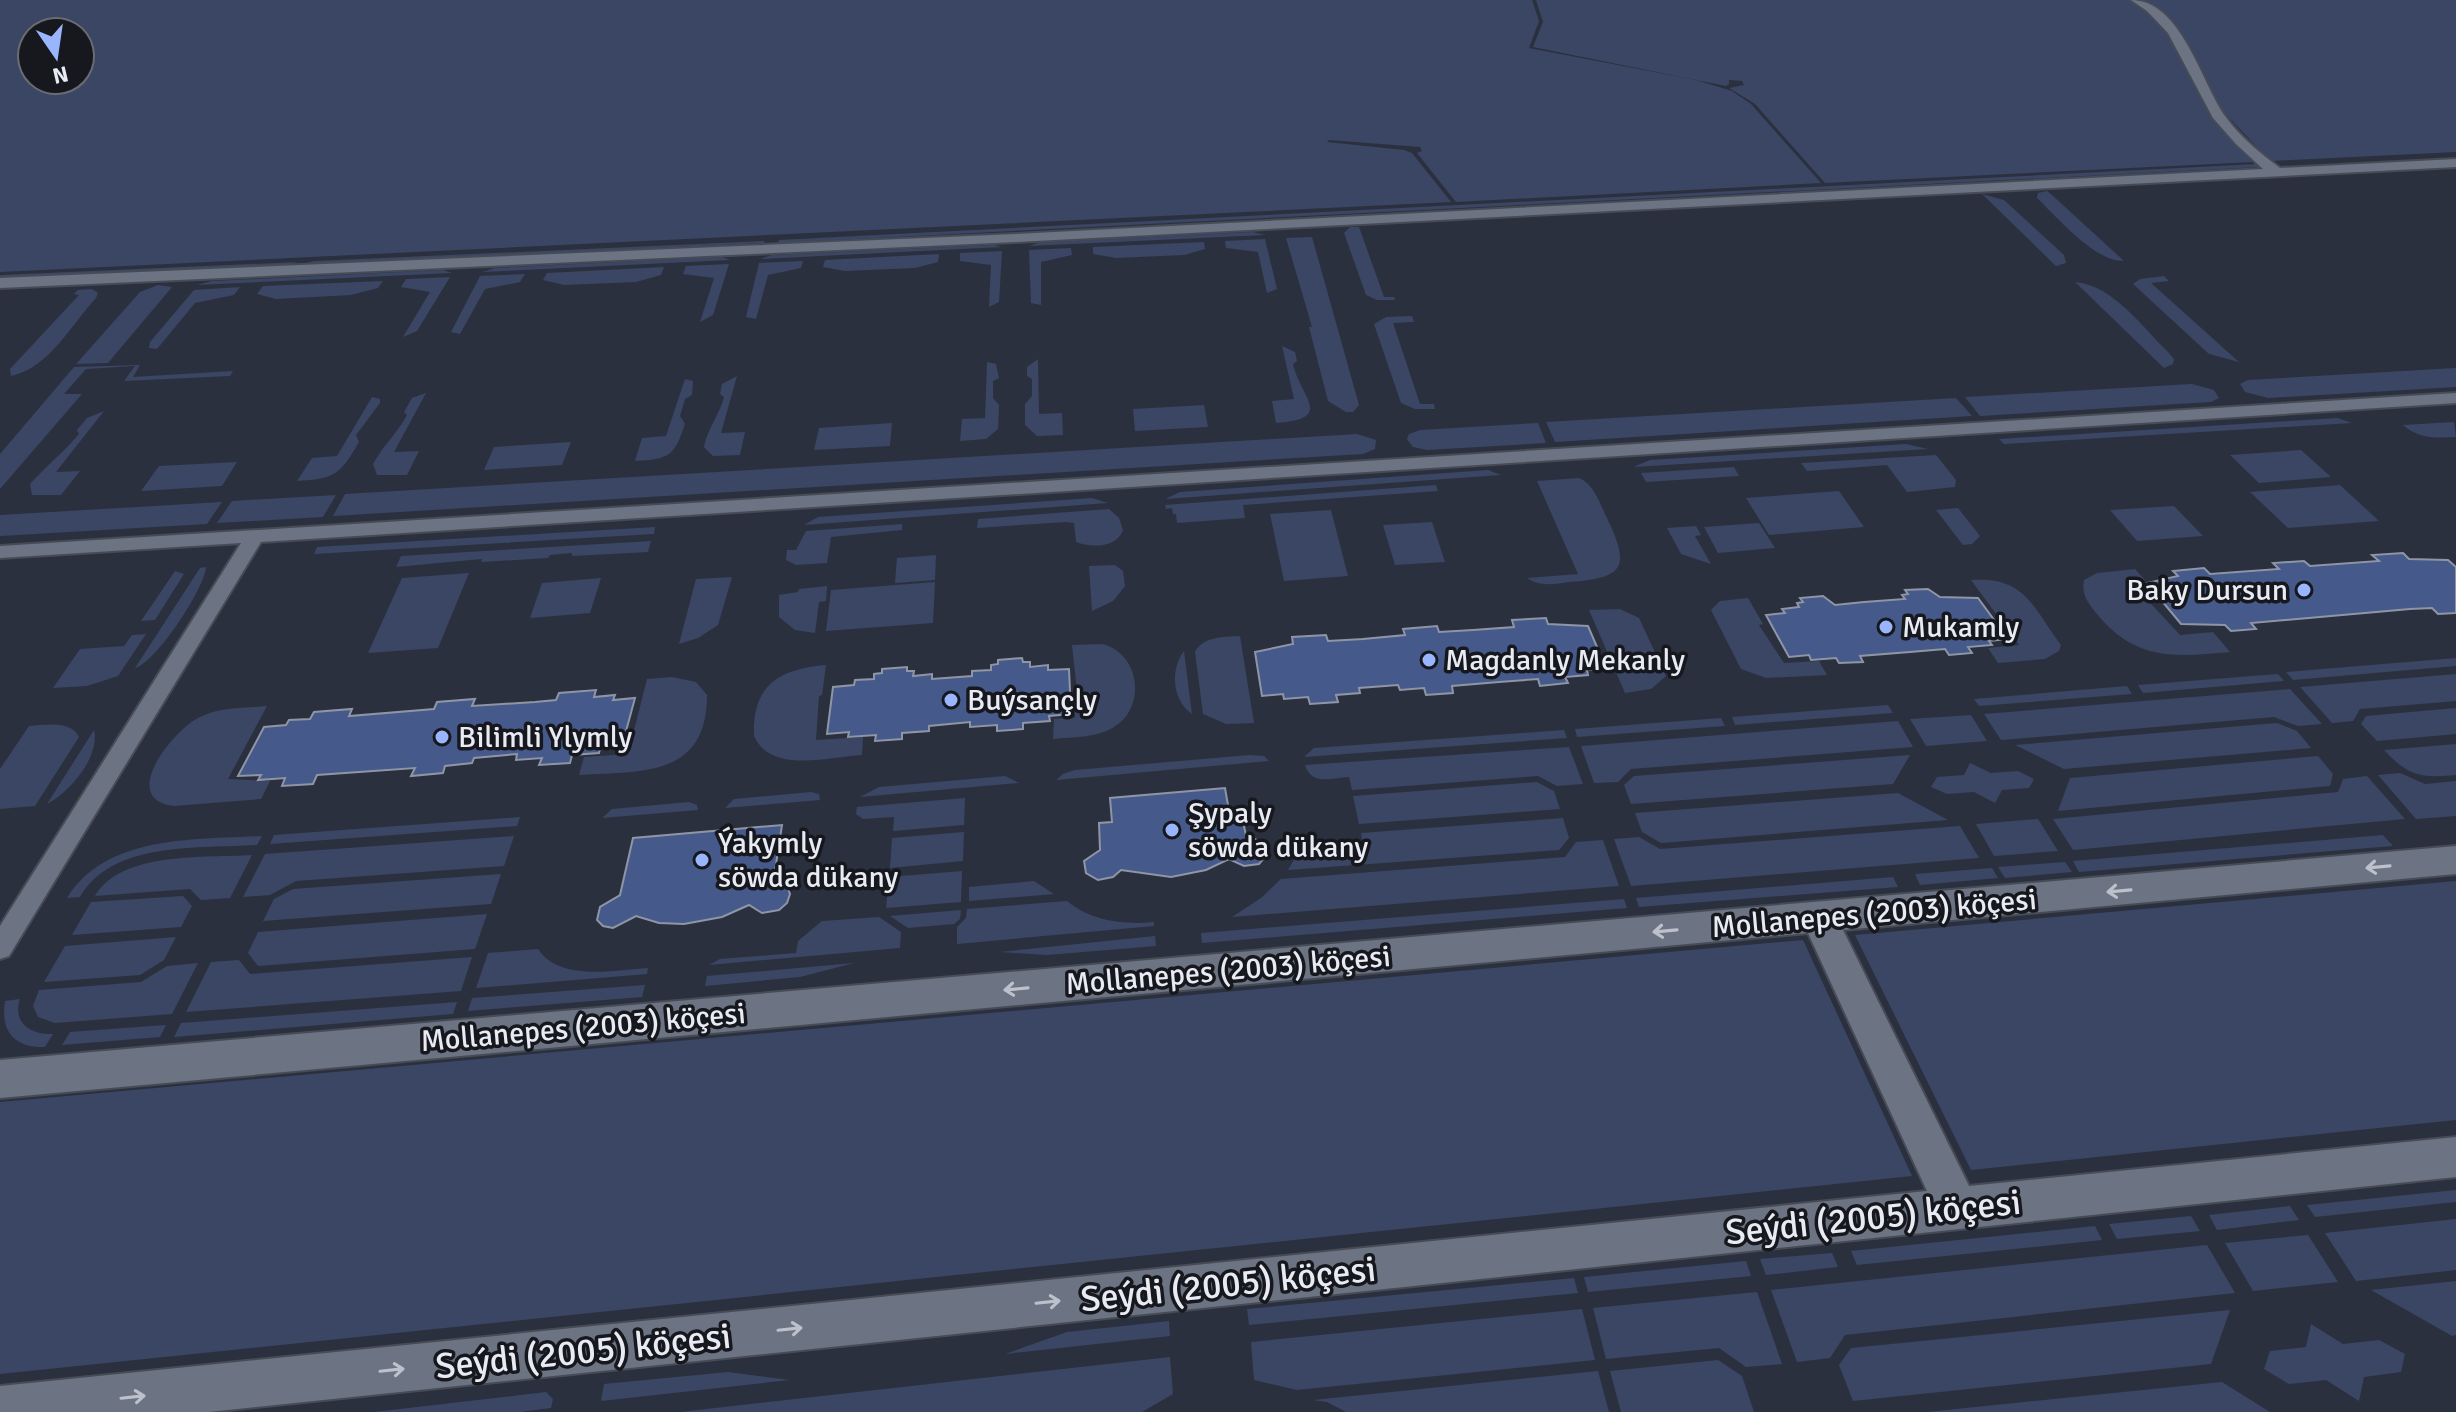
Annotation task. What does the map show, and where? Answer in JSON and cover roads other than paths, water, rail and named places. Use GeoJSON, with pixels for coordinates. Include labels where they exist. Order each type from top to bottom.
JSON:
{"type":"FeatureCollection","features":[{"type":"Feature","properties":{"kind":"street"},"geometry":{"type":"LineString","coordinates":[[2137,0],[2164,18],[2219,116],[2242,143],[2276,172]]}},
{"type":"Feature","properties":{"kind":"street"},"geometry":{"type":"LineString","coordinates":[[0,283],[1000,238],[2456,163]]}},
{"type":"Feature","properties":{"kind":"street"},"geometry":{"type":"LineString","coordinates":[[0,552],[2456,398]]}},
{"type":"Feature","properties":{"kind":"street"},"geometry":{"type":"LineString","coordinates":[[0,948],[256,535]]}},
{"type":"Feature","properties":{"kind":"street","name":"Mollanepes (2003) köçesi"},"geometry":{"type":"LineString","coordinates":[[0,1079],[2456,860]]}},
{"type":"Feature","properties":{"kind":"street"},"geometry":{"type":"LineString","coordinates":[[1819,918],[1957,1208]]}},
{"type":"Feature","properties":{"kind":"street","name":"Seýdi (2005) köçesi"},"geometry":{"type":"LineString","coordinates":[[0,1410],[2456,1157]]}},
{"type":"Feature","properties":{"kind":"place","name":"Baky Dursun"},"geometry":{"type":"Point","coordinates":[2304,590]}},
{"type":"Feature","properties":{"kind":"place","name":"Mukamly"},"geometry":{"type":"Point","coordinates":[1886,627]}},
{"type":"Feature","properties":{"kind":"place","name":"Magdanly Mekanly"},"geometry":{"type":"Point","coordinates":[1429,660]}},
{"type":"Feature","properties":{"kind":"place","name":"Buýsançly"},"geometry":{"type":"Point","coordinates":[951,700]}},
{"type":"Feature","properties":{"kind":"place","name":"Bilimli Ylymly"},"geometry":{"type":"Point","coordinates":[442,737]}},
{"type":"Feature","properties":{"kind":"place","name":"Şypaly söwda dükany"},"geometry":{"type":"Point","coordinates":[1172,830]}},
{"type":"Feature","properties":{"kind":"place","name":"Ýakymly söwda dükany"},"geometry":{"type":"Point","coordinates":[702,860]}}]}
